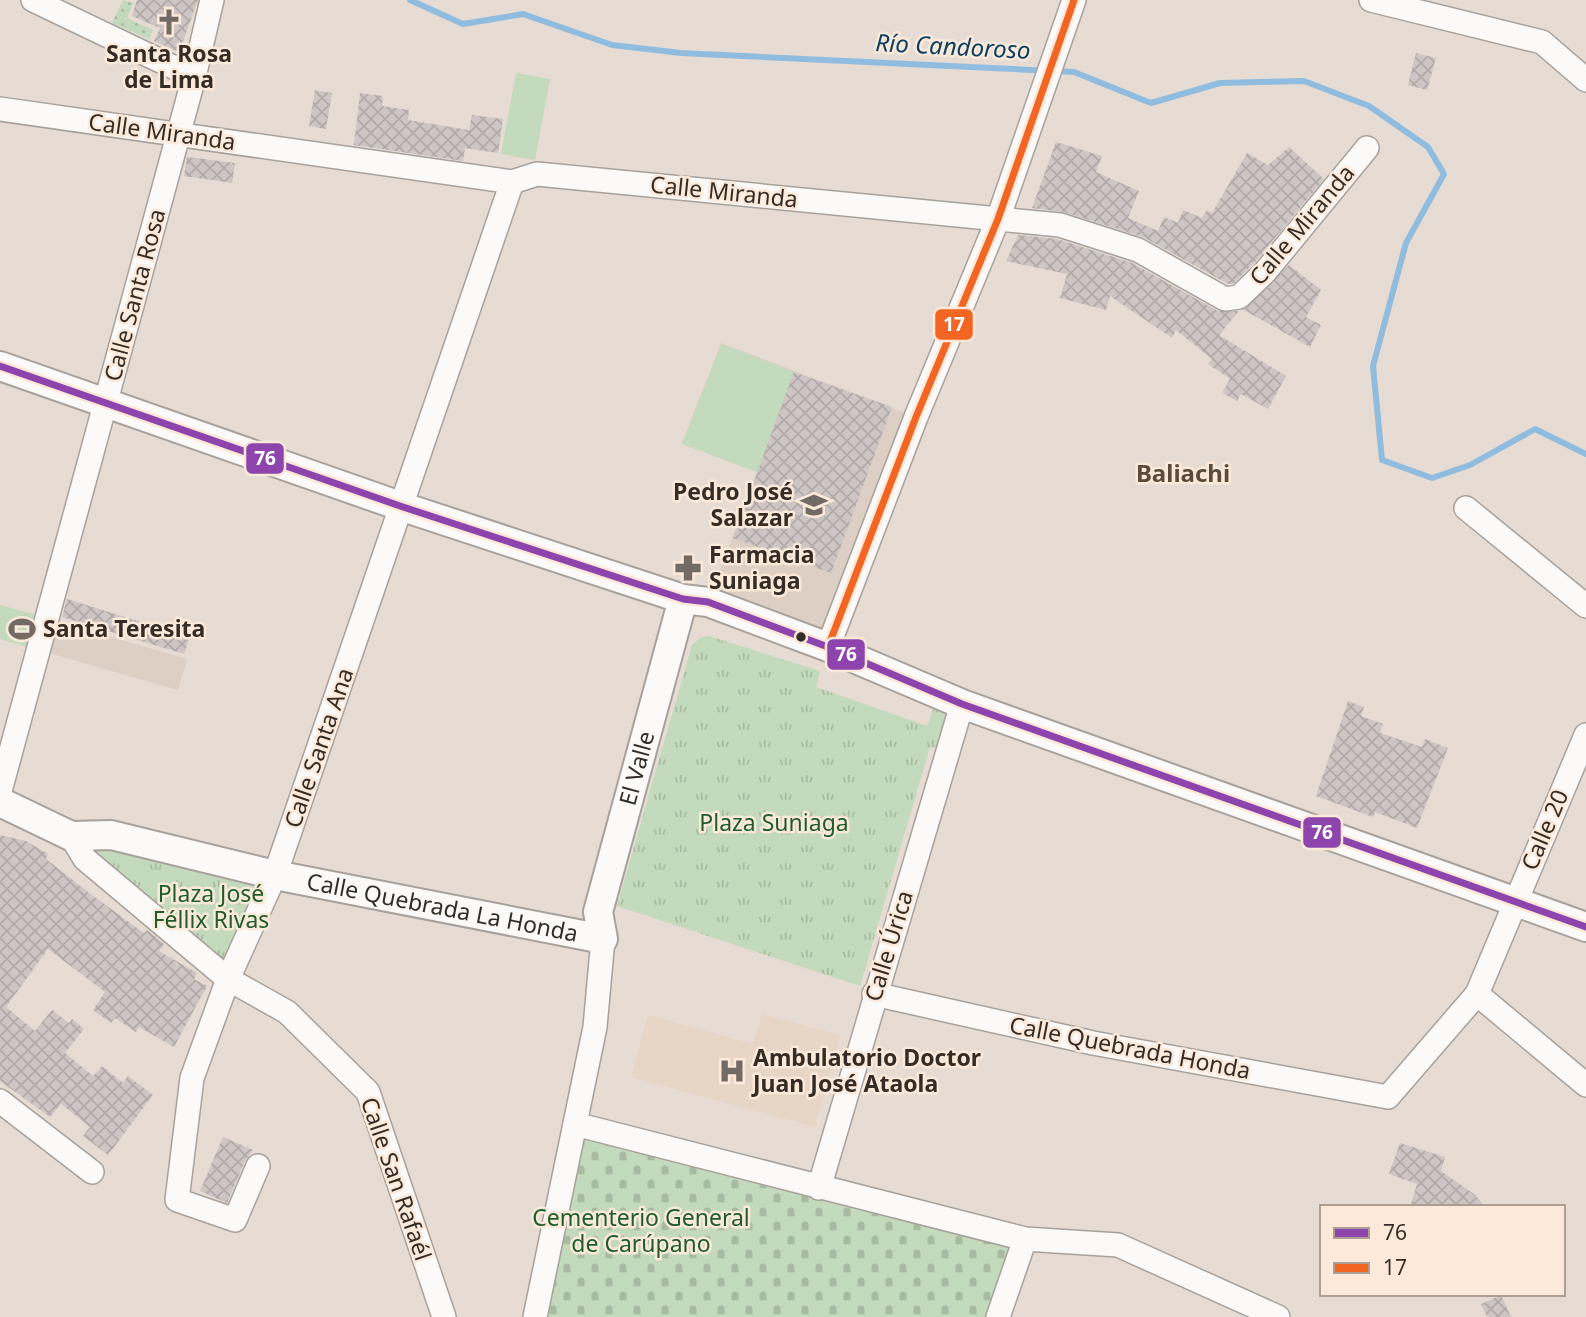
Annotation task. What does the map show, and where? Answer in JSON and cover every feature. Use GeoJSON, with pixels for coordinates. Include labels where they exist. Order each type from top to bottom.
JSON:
{"type":"FeatureCollection","features":[{"type":"Feature","properties":{"kind":"main road"},"geometry":{"type":"LineString","coordinates":[[0,366],[403,507],[683,599],[708,602],[828,647],[962,704],[1586,927]]}},
{"type":"Feature","properties":{"kind":"main road","name":"El Valle"},"geometry":{"type":"LineString","coordinates":[[603,939],[598,912],[683,599]]}},
{"type":"Feature","properties":{"kind":"main road","name":"Calle Quebrada La Honda"},"geometry":{"type":"LineString","coordinates":[[0,802],[71,836],[111,835],[275,875],[603,939]]}},
{"type":"Feature","properties":{"kind":"street"},"geometry":{"type":"LineString","coordinates":[[33,0],[194,77]]}},
{"type":"Feature","properties":{"kind":"street","name":"Calle Santa Rosa"},"geometry":{"type":"LineString","coordinates":[[0,791],[194,77],[212,0]]}},
{"type":"Feature","properties":{"kind":"street"},"geometry":{"type":"LineString","coordinates":[[828,647],[916,417],[998,219],[1074,0]]}},
{"type":"Feature","properties":{"kind":"street"},"geometry":{"type":"LineString","coordinates":[[1371,0],[1542,42],[1586,80]]}},
{"type":"Feature","properties":{"kind":"street","name":"Calle Miranda"},"geometry":{"type":"LineString","coordinates":[[0,109],[512,182],[537,174],[1060,225],[1138,250],[1225,299],[1239,298],[1265,272],[1367,148]]}},
{"type":"Feature","properties":{"kind":"street","name":"Calle Santa Ana"},"geometry":{"type":"LineString","coordinates":[[258,1166],[235,1220],[177,1200],[192,1078],[228,979],[275,875],[512,182]]}},
{"type":"Feature","properties":{"kind":"street"},"geometry":{"type":"LineString","coordinates":[[1466,508],[1586,607]]}},
{"type":"Feature","properties":{"kind":"street","name":"Calle Úrica"},"geometry":{"type":"LineString","coordinates":[[819,1188],[874,994],[962,704]]}},
{"type":"Feature","properties":{"kind":"street","name":"Calle 20"},"geometry":{"type":"LineString","coordinates":[[1388,1097],[1476,994],[1586,735]]}},
{"type":"Feature","properties":{"kind":"street"},"geometry":{"type":"LineString","coordinates":[[71,836],[85,859],[228,979]]}},
{"type":"Feature","properties":{"kind":"street"},"geometry":{"type":"LineString","coordinates":[[535,1317],[595,1027],[603,939]]}},
{"type":"Feature","properties":{"kind":"street","name":"Calle San Rafaél"},"geometry":{"type":"LineString","coordinates":[[228,979],[287,1012],[368,1092],[444,1317]]}},
{"type":"Feature","properties":{"kind":"street","name":"Calle Quebrada Honda"},"geometry":{"type":"LineString","coordinates":[[874,994],[1093,1043],[1388,1097]]}},
{"type":"Feature","properties":{"kind":"street"},"geometry":{"type":"LineString","coordinates":[[1476,994],[1586,1085]]}},
{"type":"Feature","properties":{"kind":"street"},"geometry":{"type":"LineString","coordinates":[[0,1101],[92,1172]]}},
{"type":"Feature","properties":{"kind":"street"},"geometry":{"type":"LineString","coordinates":[[575,1124],[1025,1239],[1118,1245],[1278,1317]]}},
{"type":"Feature","properties":{"kind":"street"},"geometry":{"type":"LineString","coordinates":[[998,1317],[1025,1239]]}},
{"type":"Feature","properties":{"kind":"shaded area","name":"Pedro José Salazar"},"geometry":{"type":"Polygon","coordinates":[[[721,343],[916,417],[828,647],[708,602],[757,472],[682,444],[721,343]]]}},
{"type":"Feature","properties":{"kind":"shaded area","name":"Santa Teresita"},"geometry":{"type":"Polygon","coordinates":[[[0,605],[187,659],[178,690],[0,639],[0,605]]]}},
{"type":"Feature","properties":{"kind":"shaded area","name":"Ambulatorio Doctor Juan José Ataola"},"geometry":{"type":"Polygon","coordinates":[[[762,1014],[840,1035],[815,1127],[631,1077],[648,1015],[753,1044],[762,1014]]]}},
{"type":"Feature","properties":{"kind":"green space"},"geometry":{"type":"Polygon","coordinates":[[[123,0],[133,3],[127,18],[153,30],[149,39],[112,23],[123,0]]]}},
{"type":"Feature","properties":{"kind":"green space"},"geometry":{"type":"Polygon","coordinates":[[[516,73],[550,79],[535,160],[501,154],[516,73]]]}},
{"type":"Feature","properties":{"kind":"green space"},"geometry":{"type":"Polygon","coordinates":[[[721,344],[794,372],[757,472],[682,444],[721,344]]]}},
{"type":"Feature","properties":{"kind":"green space","name":"Santa Teresita"},"geometry":{"type":"Polygon","coordinates":[[[0,605],[47,618],[39,650],[0,639],[0,605]]]}},
{"type":"Feature","properties":{"kind":"green space","name":"Plaza Suniaga"},"geometry":{"type":"Polygon","coordinates":[[[709,636],[820,671],[816,687],[927,726],[934,707],[955,714],[945,750],[930,747],[860,986],[617,906],[692,645],[700,638],[709,636]]]}},
{"type":"Feature","properties":{"kind":"green space","name":"Plaza José Féllix Rivas"},"geometry":{"type":"Polygon","coordinates":[[[83,841],[266,882],[226,969],[83,841]]]}},
{"type":"Feature","properties":{"kind":"green space","name":"Cementerio General de Carúpano"},"geometry":{"type":"Polygon","coordinates":[[[575,1124],[1025,1239],[998,1317],[535,1317],[575,1124]]]}},
{"type":"Feature","properties":{"kind":"building","name":"Santa Rosa de Lima"},"geometry":{"type":"Polygon","coordinates":[[[137,0],[198,0],[179,52],[154,41],[160,28],[132,16],[137,0]]]}},
{"type":"Feature","properties":{"kind":"building"},"geometry":{"type":"Polygon","coordinates":[[[1416,53],[1436,58],[1427,90],[1408,85],[1416,53]]]}},
{"type":"Feature","properties":{"kind":"building"},"geometry":{"type":"Polygon","coordinates":[[[315,90],[332,93],[326,129],[309,126],[315,90]]]}},
{"type":"Feature","properties":{"kind":"building"},"geometry":{"type":"Polygon","coordinates":[[[360,93],[383,96],[382,106],[409,110],[408,120],[469,130],[472,115],[503,119],[498,153],[465,148],[463,161],[354,145],[360,93]]]}},
{"type":"Feature","properties":{"kind":"building"},"geometry":{"type":"Polygon","coordinates":[[[1056,142],[1102,156],[1096,172],[1139,191],[1128,218],[1158,231],[1164,217],[1178,223],[1183,210],[1202,218],[1207,210],[1212,213],[1247,153],[1268,165],[1289,147],[1324,179],[1255,262],[1233,284],[1228,284],[1143,237],[1064,212],[1032,208],[1056,142]]]}},
{"type":"Feature","properties":{"kind":"building"},"geometry":{"type":"Polygon","coordinates":[[[187,157],[235,163],[232,183],[184,176],[187,157]]]}},
{"type":"Feature","properties":{"kind":"building"},"geometry":{"type":"Polygon","coordinates":[[[1018,235],[1057,239],[1132,263],[1218,311],[1239,311],[1219,335],[1286,376],[1268,409],[1241,394],[1237,401],[1222,393],[1230,379],[1208,364],[1212,359],[1176,330],[1172,338],[1110,296],[1106,310],[1060,298],[1067,274],[1006,261],[1018,235]]]}},
{"type":"Feature","properties":{"kind":"building"},"geometry":{"type":"Polygon","coordinates":[[[1289,265],[1321,290],[1306,317],[1321,325],[1310,347],[1244,310],[1289,265]]]}},
{"type":"Feature","properties":{"kind":"building"},"geometry":{"type":"Polygon","coordinates":[[[794,372],[892,407],[831,573],[733,538],[794,372]]]}},
{"type":"Feature","properties":{"kind":"building"},"geometry":{"type":"Polygon","coordinates":[[[67,599],[190,637],[184,654],[62,617],[67,599]]]}},
{"type":"Feature","properties":{"kind":"building"},"geometry":{"type":"Polygon","coordinates":[[[1348,701],[1364,707],[1361,716],[1383,724],[1380,733],[1422,747],[1425,739],[1448,748],[1417,828],[1375,812],[1373,817],[1316,796],[1348,701]]]}},
{"type":"Feature","properties":{"kind":"building"},"geometry":{"type":"Polygon","coordinates":[[[0,835],[26,841],[48,854],[46,859],[144,933],[147,930],[151,933],[164,944],[159,951],[197,973],[194,979],[207,986],[174,1047],[139,1027],[136,1032],[115,1018],[111,1023],[93,1010],[105,992],[48,949],[6,1007],[35,1031],[52,1010],[69,1023],[72,1019],[84,1029],[65,1053],[93,1076],[102,1066],[123,1083],[128,1076],[153,1095],[108,1155],[83,1136],[90,1127],[61,1104],[50,1117],[0,1081],[0,835]]]}},
{"type":"Feature","properties":{"kind":"building"},"geometry":{"type":"Polygon","coordinates":[[[223,1137],[253,1150],[245,1161],[227,1203],[200,1191],[223,1137]]]}},
{"type":"Feature","properties":{"kind":"building"},"geometry":{"type":"Polygon","coordinates":[[[1400,1143],[1445,1157],[1441,1171],[1474,1194],[1483,1205],[1411,1205],[1417,1184],[1389,1174],[1400,1143]]]}},
{"type":"Feature","properties":{"kind":"building"},"geometry":{"type":"Polygon","coordinates":[[[1501,1296],[1511,1317],[1487,1317],[1481,1304],[1501,1296]]]}},
{"type":"Feature","properties":{"kind":"waterway","name":"Río Candoroso"},"geometry":{"type":"LineString","coordinates":[[410,0],[463,24],[523,14],[612,45],[681,53],[1074,72],[1151,103],[1220,83],[1304,81],[1369,106],[1428,147],[1444,174],[1406,243],[1373,366],[1382,460],[1432,478],[1470,465],[1535,429],[1586,454]]}},
{"type":"Feature","properties":{"kind":"transit line","name":"17"},"geometry":{"type":"LineString","coordinates":[[828,647],[916,417],[998,219],[1074,0]]}},
{"type":"Feature","properties":{"kind":"transit line","name":"76"},"geometry":{"type":"LineString","coordinates":[[0,366],[403,507],[683,599],[708,602],[828,647],[962,704],[1586,927]]}},
{"type":"Feature","properties":{"kind":"place","name":"Santa Rosa de Lima"},"geometry":{"type":"Point","coordinates":[169,22]}},
{"type":"Feature","properties":{"kind":"place","name":"Pedro José Salazar"},"geometry":{"type":"Point","coordinates":[814,505]}},
{"type":"Feature","properties":{"kind":"place","name":"Farmacia Suniaga"},"geometry":{"type":"Point","coordinates":[688,568]}},
{"type":"Feature","properties":{"kind":"place","name":"Santa Teresita"},"geometry":{"type":"Point","coordinates":[22,629]}},
{"type":"Feature","properties":{"kind":"place","name":"Ambulatorio Doctor Juan José Ataola"},"geometry":{"type":"Point","coordinates":[732,1071]}},
{"type":"Feature","properties":{"kind":"district","name":"Baliachi"},"geometry":{"type":"Point","coordinates":[1183,474]}}]}
